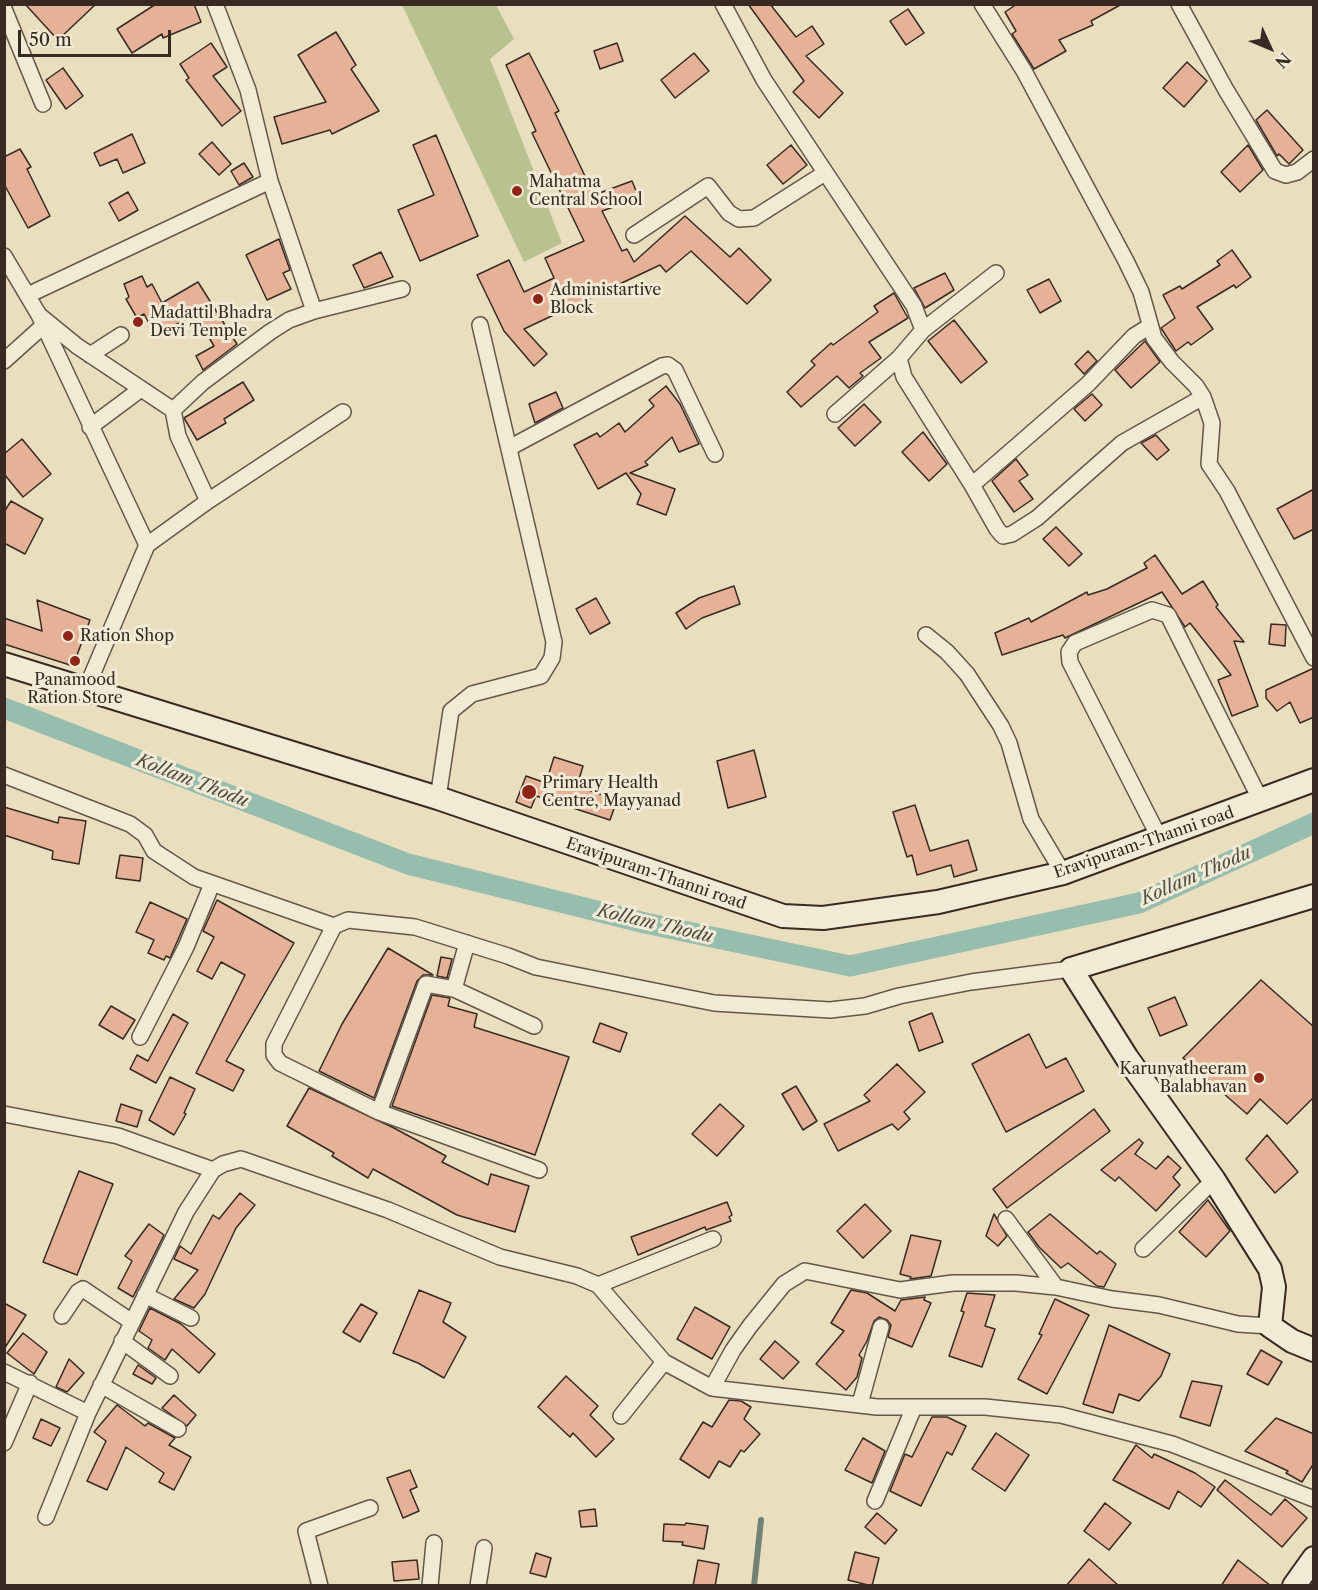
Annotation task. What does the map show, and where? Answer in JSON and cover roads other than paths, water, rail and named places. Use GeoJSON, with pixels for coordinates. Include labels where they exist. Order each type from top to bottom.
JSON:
{"type":"FeatureCollection","features":[{"type":"Feature","properties":{"kind":"main road","name":"Eravipuram-Thanni road"},"geometry":{"type":"LineString","coordinates":[[4,664],[438,798],[783,916],[823,918],[938,902],[1063,873],[1160,839],[1314,780]]}},
{"type":"Feature","properties":{"kind":"main road"},"geometry":{"type":"LineString","coordinates":[[1314,896],[1071,969],[1128,1058],[1214,1180],[1270,1269],[1275,1287],[1270,1326],[1292,1341],[1314,1350]]}},
{"type":"Feature","properties":{"kind":"main road"},"geometry":{"type":"LineString","coordinates":[[1294,1586],[1314,1558]]}},
{"type":"Feature","properties":{"kind":"street"},"geometry":{"type":"LineString","coordinates":[[215,4],[248,90],[270,181],[314,311]]}},
{"type":"Feature","properties":{"kind":"street"},"geometry":{"type":"LineString","coordinates":[[723,4],[764,81],[907,293],[923,330]]}},
{"type":"Feature","properties":{"kind":"street"},"geometry":{"type":"LineString","coordinates":[[981,4],[1024,71],[1110,230],[1141,292],[1154,338],[1172,362],[1196,386],[1203,398],[1212,423],[1209,464],[1227,491],[1314,658]]}},
{"type":"Feature","properties":{"kind":"street"},"geometry":{"type":"LineString","coordinates":[[1179,4],[1226,90],[1275,171],[1286,175],[1297,172],[1314,159]]}},
{"type":"Feature","properties":{"kind":"street"},"geometry":{"type":"LineString","coordinates":[[4,9],[43,104]]}},
{"type":"Feature","properties":{"kind":"street"},"geometry":{"type":"LineString","coordinates":[[634,235],[708,186],[729,213],[739,219],[754,218],[825,173]]}},
{"type":"Feature","properties":{"kind":"street"},"geometry":{"type":"LineString","coordinates":[[28,295],[270,181]]}},
{"type":"Feature","properties":{"kind":"street"},"geometry":{"type":"LineString","coordinates":[[4,256],[41,321],[147,545]]}},
{"type":"Feature","properties":{"kind":"street"},"geometry":{"type":"LineString","coordinates":[[835,414],[899,357],[923,330],[996,273]]}},
{"type":"Feature","properties":{"kind":"street"},"geometry":{"type":"LineString","coordinates":[[173,410],[203,382],[289,320],[314,311],[402,289]]}},
{"type":"Feature","properties":{"kind":"street"},"geometry":{"type":"LineString","coordinates":[[41,321],[173,410],[178,436],[208,501]]}},
{"type":"Feature","properties":{"kind":"street"},"geometry":{"type":"LineString","coordinates":[[4,361],[41,321]]}},
{"type":"Feature","properties":{"kind":"street"},"geometry":{"type":"LineString","coordinates":[[438,798],[451,711],[471,694],[541,676],[552,658],[554,642],[480,324]]}},
{"type":"Feature","properties":{"kind":"street"},"geometry":{"type":"LineString","coordinates":[[972,485],[1088,384],[1134,336],[1150,326]]}},
{"type":"Feature","properties":{"kind":"street"},"geometry":{"type":"LineString","coordinates":[[90,355],[120,335]]}},
{"type":"Feature","properties":{"kind":"street"},"geometry":{"type":"LineString","coordinates":[[899,357],[904,377],[972,485],[997,530],[1003,536],[1012,534],[1037,518],[1122,443],[1203,398]]}},
{"type":"Feature","properties":{"kind":"street"},"geometry":{"type":"LineString","coordinates":[[509,448],[662,366],[668,365],[675,370],[715,454]]}},
{"type":"Feature","properties":{"kind":"street"},"geometry":{"type":"LineString","coordinates":[[90,427],[141,389]]}},
{"type":"Feature","properties":{"kind":"street"},"geometry":{"type":"LineString","coordinates":[[86,689],[147,545],[208,501],[343,412]]}},
{"type":"Feature","properties":{"kind":"street"},"geometry":{"type":"LineString","coordinates":[[1160,839],[1070,662],[1069,652],[1075,643],[1152,610],[1168,615],[1261,801]]}},
{"type":"Feature","properties":{"kind":"street"},"geometry":{"type":"LineString","coordinates":[[926,635],[947,652],[967,674],[1001,726],[1009,743],[1031,819],[1063,873]]}},
{"type":"Feature","properties":{"kind":"street"},"geometry":{"type":"LineString","coordinates":[[4,775],[130,824],[145,835],[154,851],[169,862],[212,884],[334,926]]}},
{"type":"Feature","properties":{"kind":"street"},"geometry":{"type":"LineString","coordinates":[[140,1037],[186,947],[212,884]]}},
{"type":"Feature","properties":{"kind":"street"},"geometry":{"type":"LineString","coordinates":[[539,1170],[379,1112],[280,1063],[274,1055],[274,1044],[334,926],[348,920],[415,927],[536,967],[714,1003],[789,1008],[830,1010],[865,1006],[899,996],[971,982],[1071,969]]}},
{"type":"Feature","properties":{"kind":"street"},"geometry":{"type":"LineString","coordinates":[[454,989],[467,943]]}},
{"type":"Feature","properties":{"kind":"street"},"geometry":{"type":"LineString","coordinates":[[379,1112],[426,984],[454,989],[534,1026]]}},
{"type":"Feature","properties":{"kind":"street"},"geometry":{"type":"LineString","coordinates":[[4,1114],[118,1136],[213,1170]]}},
{"type":"Feature","properties":{"kind":"street"},"geometry":{"type":"LineString","coordinates":[[46,1517],[88,1413],[186,1212],[213,1170],[232,1161],[250,1160],[388,1210],[500,1257],[577,1276],[598,1285],[664,1362],[712,1388],[860,1404],[985,1407],[1061,1415],[1172,1444],[1314,1499]]}},
{"type":"Feature","properties":{"kind":"street"},"geometry":{"type":"LineString","coordinates":[[1143,1250],[1214,1180]]}},
{"type":"Feature","properties":{"kind":"street"},"geometry":{"type":"LineString","coordinates":[[1006,1219],[1056,1287]]}},
{"type":"Feature","properties":{"kind":"street"},"geometry":{"type":"LineString","coordinates":[[598,1285],[713,1239]]}},
{"type":"Feature","properties":{"kind":"street"},"geometry":{"type":"LineString","coordinates":[[712,1388],[732,1350],[750,1326],[784,1284],[806,1271],[900,1290],[953,1283],[1016,1283],[1056,1287],[1112,1299],[1159,1305],[1238,1324],[1270,1326]]}},
{"type":"Feature","properties":{"kind":"street"},"geometry":{"type":"LineString","coordinates":[[62,1316],[78,1292],[83,1289],[132,1322]]}},
{"type":"Feature","properties":{"kind":"street"},"geometry":{"type":"LineString","coordinates":[[145,1295],[191,1318]]}},
{"type":"Feature","properties":{"kind":"street"},"geometry":{"type":"LineString","coordinates":[[860,1404],[881,1327]]}},
{"type":"Feature","properties":{"kind":"street"},"geometry":{"type":"LineString","coordinates":[[122,1341],[170,1376]]}},
{"type":"Feature","properties":{"kind":"street"},"geometry":{"type":"LineString","coordinates":[[621,1416],[664,1362]]}},
{"type":"Feature","properties":{"kind":"street"},"geometry":{"type":"LineString","coordinates":[[4,1372],[88,1413]]}},
{"type":"Feature","properties":{"kind":"street"},"geometry":{"type":"LineString","coordinates":[[4,1443],[30,1383]]}},
{"type":"Feature","properties":{"kind":"street"},"geometry":{"type":"LineString","coordinates":[[101,1385],[178,1429]]}},
{"type":"Feature","properties":{"kind":"street"},"geometry":{"type":"LineString","coordinates":[[875,1501],[914,1407]]}},
{"type":"Feature","properties":{"kind":"street"},"geometry":{"type":"LineString","coordinates":[[320,1586],[306,1531],[370,1508]]}},
{"type":"Feature","properties":{"kind":"street"},"geometry":{"type":"LineString","coordinates":[[430,1586],[434,1543]]}},
{"type":"Feature","properties":{"kind":"street"},"geometry":{"type":"LineString","coordinates":[[478,1586],[484,1548]]}},
{"type":"Feature","properties":{"kind":"waterway","name":"Kollam Thodu"},"geometry":{"type":"LineString","coordinates":[[4,708],[408,864],[645,923],[850,966],[1139,903],[1314,823]]}},
{"type":"Feature","properties":{"kind":"waterway"},"geometry":{"type":"LineString","coordinates":[[754,1586],[761,1520]]}},
{"type":"Feature","properties":{"kind":"place","name":"Mahatma Central School"},"geometry":{"type":"Point","coordinates":[517,191]}},
{"type":"Feature","properties":{"kind":"place","name":"Administartive Block"},"geometry":{"type":"Point","coordinates":[538,299]}},
{"type":"Feature","properties":{"kind":"place","name":"Madattil Bhadra Devi Temple"},"geometry":{"type":"Point","coordinates":[138,322]}},
{"type":"Feature","properties":{"kind":"place","name":"Ration Shop"},"geometry":{"type":"Point","coordinates":[68,636]}},
{"type":"Feature","properties":{"kind":"place","name":"Panamood Ration Store"},"geometry":{"type":"Point","coordinates":[75,661]}},
{"type":"Feature","properties":{"kind":"place","name":"Primary Health Centre, Mayyanad"},"geometry":{"type":"Point","coordinates":[529,792]}},
{"type":"Feature","properties":{"kind":"place","name":"Karunyatheeram Balabhavan"},"geometry":{"type":"Point","coordinates":[1259,1078]}}]}
